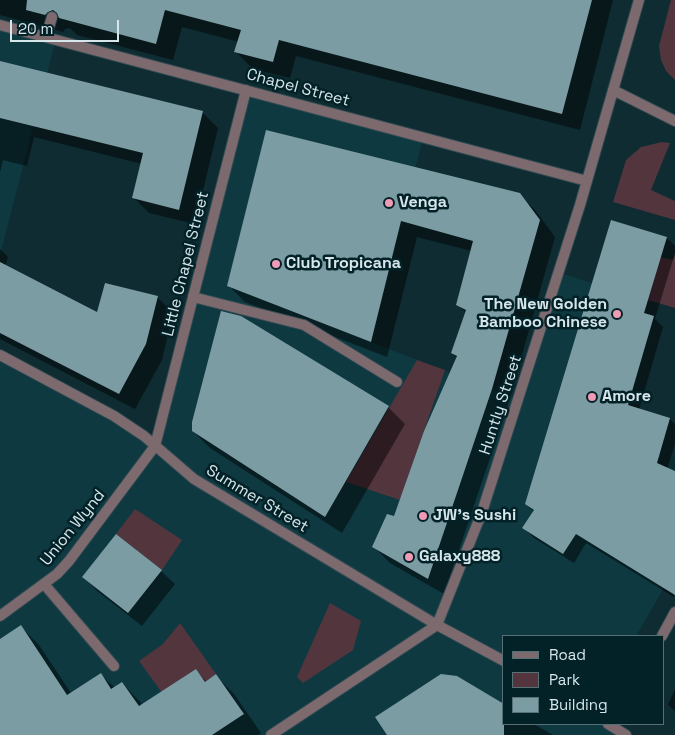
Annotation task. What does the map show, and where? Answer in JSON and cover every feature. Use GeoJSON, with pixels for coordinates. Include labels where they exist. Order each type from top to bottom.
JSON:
{"type":"FeatureCollection","features":[{"type":"Feature","properties":{"kind":"street","name":"Huntly Street"},"geometry":{"type":"LineString","coordinates":[[437,625],[482,512],[587,181],[639,0]]}},
{"type":"Feature","properties":{"kind":"street"},"geometry":{"type":"LineString","coordinates":[[46,37],[52,17]]}},
{"type":"Feature","properties":{"kind":"street","name":"Chapel Street"},"geometry":{"type":"LineString","coordinates":[[0,25],[587,181]]}},
{"type":"Feature","properties":{"kind":"street","name":"Little Chapel Street"},"geometry":{"type":"LineString","coordinates":[[155,446],[246,90]]}},
{"type":"Feature","properties":{"kind":"street"},"geometry":{"type":"LineString","coordinates":[[613,90],[675,121]]}},
{"type":"Feature","properties":{"kind":"street"},"geometry":{"type":"LineString","coordinates":[[193,297],[304,325],[397,382]]}},
{"type":"Feature","properties":{"kind":"street","name":"Summer Street"},"geometry":{"type":"LineString","coordinates":[[0,355],[114,416],[155,446],[194,479],[437,625],[502,660]]}},
{"type":"Feature","properties":{"kind":"street","name":"Union Wynd"},"geometry":{"type":"LineString","coordinates":[[0,616],[57,574],[69,561],[155,446]]}},
{"type":"Feature","properties":{"kind":"street"},"geometry":{"type":"LineString","coordinates":[[44,584],[114,666]]}},
{"type":"Feature","properties":{"kind":"street"},"geometry":{"type":"LineString","coordinates":[[663,635],[675,612]]}},
{"type":"Feature","properties":{"kind":"street"},"geometry":{"type":"LineString","coordinates":[[271,735],[437,625]]}},
{"type":"Feature","properties":{"kind":"street"},"geometry":{"type":"LineString","coordinates":[[611,725],[626,735]]}},
{"type":"Feature","properties":{"kind":"shaded area"},"geometry":{"type":"Polygon","coordinates":[[[0,27],[55,43],[0,255],[0,27]]]}},
{"type":"Feature","properties":{"kind":"shaded area"},"geometry":{"type":"Polygon","coordinates":[[[246,90],[423,138],[371,342],[518,399],[557,272],[592,283],[644,313],[654,316],[628,405],[670,418],[657,463],[664,588],[637,635],[502,635],[502,655],[466,634],[502,658],[502,725],[610,725],[626,735],[0,735],[0,352],[160,439],[246,90]]]}},
{"type":"Feature","properties":{"kind":"green space"},"geometry":{"type":"Polygon","coordinates":[[[671,0],[675,0],[675,80],[666,71],[661,60],[659,46],[671,0]]]}},
{"type":"Feature","properties":{"kind":"green space"},"geometry":{"type":"Polygon","coordinates":[[[662,142],[670,143],[651,190],[675,201],[675,220],[613,202],[626,160],[641,147],[662,142]]]}},
{"type":"Feature","properties":{"kind":"green space"},"geometry":{"type":"Polygon","coordinates":[[[675,254],[675,308],[648,300],[660,257],[673,260],[675,254]]]}},
{"type":"Feature","properties":{"kind":"green space"},"geometry":{"type":"Polygon","coordinates":[[[417,360],[445,370],[400,500],[346,482],[417,360]]]}},
{"type":"Feature","properties":{"kind":"green space"},"geometry":{"type":"Polygon","coordinates":[[[135,509],[182,540],[162,570],[116,534],[135,509]]]}},
{"type":"Feature","properties":{"kind":"green space"},"geometry":{"type":"Polygon","coordinates":[[[330,603],[361,621],[353,650],[303,683],[297,677],[330,603]]]}},
{"type":"Feature","properties":{"kind":"green space"},"geometry":{"type":"Polygon","coordinates":[[[180,623],[216,674],[205,682],[196,669],[181,679],[171,705],[139,661],[163,644],[180,623]]]}},
{"type":"Feature","properties":{"kind":"building"},"geometry":{"type":"Polygon","coordinates":[[[27,0],[592,0],[562,114],[279,40],[273,62],[234,52],[241,30],[165,10],[156,44],[59,18],[53,10],[45,15],[26,10],[27,0]]]}},
{"type":"Feature","properties":{"kind":"building"},"geometry":{"type":"Polygon","coordinates":[[[0,61],[203,111],[179,210],[132,198],[143,153],[0,118],[0,61]]]}},
{"type":"Feature","properties":{"kind":"building"},"geometry":{"type":"Polygon","coordinates":[[[266,130],[520,193],[540,220],[492,389],[428,579],[372,547],[387,514],[394,516],[424,431],[457,356],[451,353],[466,310],[456,305],[473,241],[401,221],[371,342],[227,286],[266,130]]]}},
{"type":"Feature","properties":{"kind":"building"},"geometry":{"type":"Polygon","coordinates":[[[611,220],[667,237],[644,313],[654,316],[628,405],[670,418],[657,463],[675,471],[675,595],[576,534],[563,554],[522,528],[534,510],[525,504],[611,220]]]}},
{"type":"Feature","properties":{"kind":"building"},"geometry":{"type":"Polygon","coordinates":[[[0,262],[97,312],[105,283],[158,296],[146,344],[119,394],[0,333],[0,262]]]}},
{"type":"Feature","properties":{"kind":"building"},"geometry":{"type":"Polygon","coordinates":[[[221,311],[241,316],[389,406],[325,517],[192,431],[192,422],[221,311]]]}},
{"type":"Feature","properties":{"kind":"building"},"geometry":{"type":"Polygon","coordinates":[[[116,534],[162,570],[128,613],[82,577],[116,534]]]}},
{"type":"Feature","properties":{"kind":"building"},"geometry":{"type":"Polygon","coordinates":[[[21,625],[67,695],[101,673],[111,689],[122,682],[139,706],[196,669],[205,682],[216,674],[244,714],[212,735],[0,735],[0,639],[21,625]]]}},
{"type":"Feature","properties":{"kind":"building"},"geometry":{"type":"Polygon","coordinates":[[[441,674],[457,676],[502,703],[504,735],[387,735],[375,717],[441,674]]]}},
{"type":"Feature","properties":{"kind":"place","name":"Venga"},"geometry":{"type":"Point","coordinates":[389,203]}},
{"type":"Feature","properties":{"kind":"place","name":"Club Tropicana"},"geometry":{"type":"Point","coordinates":[276,264]}},
{"type":"Feature","properties":{"kind":"place","name":"The New Golden Bamboo Chinese"},"geometry":{"type":"Point","coordinates":[617,314]}},
{"type":"Feature","properties":{"kind":"place","name":"Amore"},"geometry":{"type":"Point","coordinates":[592,397]}},
{"type":"Feature","properties":{"kind":"place","name":"JW's Sushi"},"geometry":{"type":"Point","coordinates":[423,516]}},
{"type":"Feature","properties":{"kind":"place","name":"Galaxy888"},"geometry":{"type":"Point","coordinates":[409,557]}}]}
